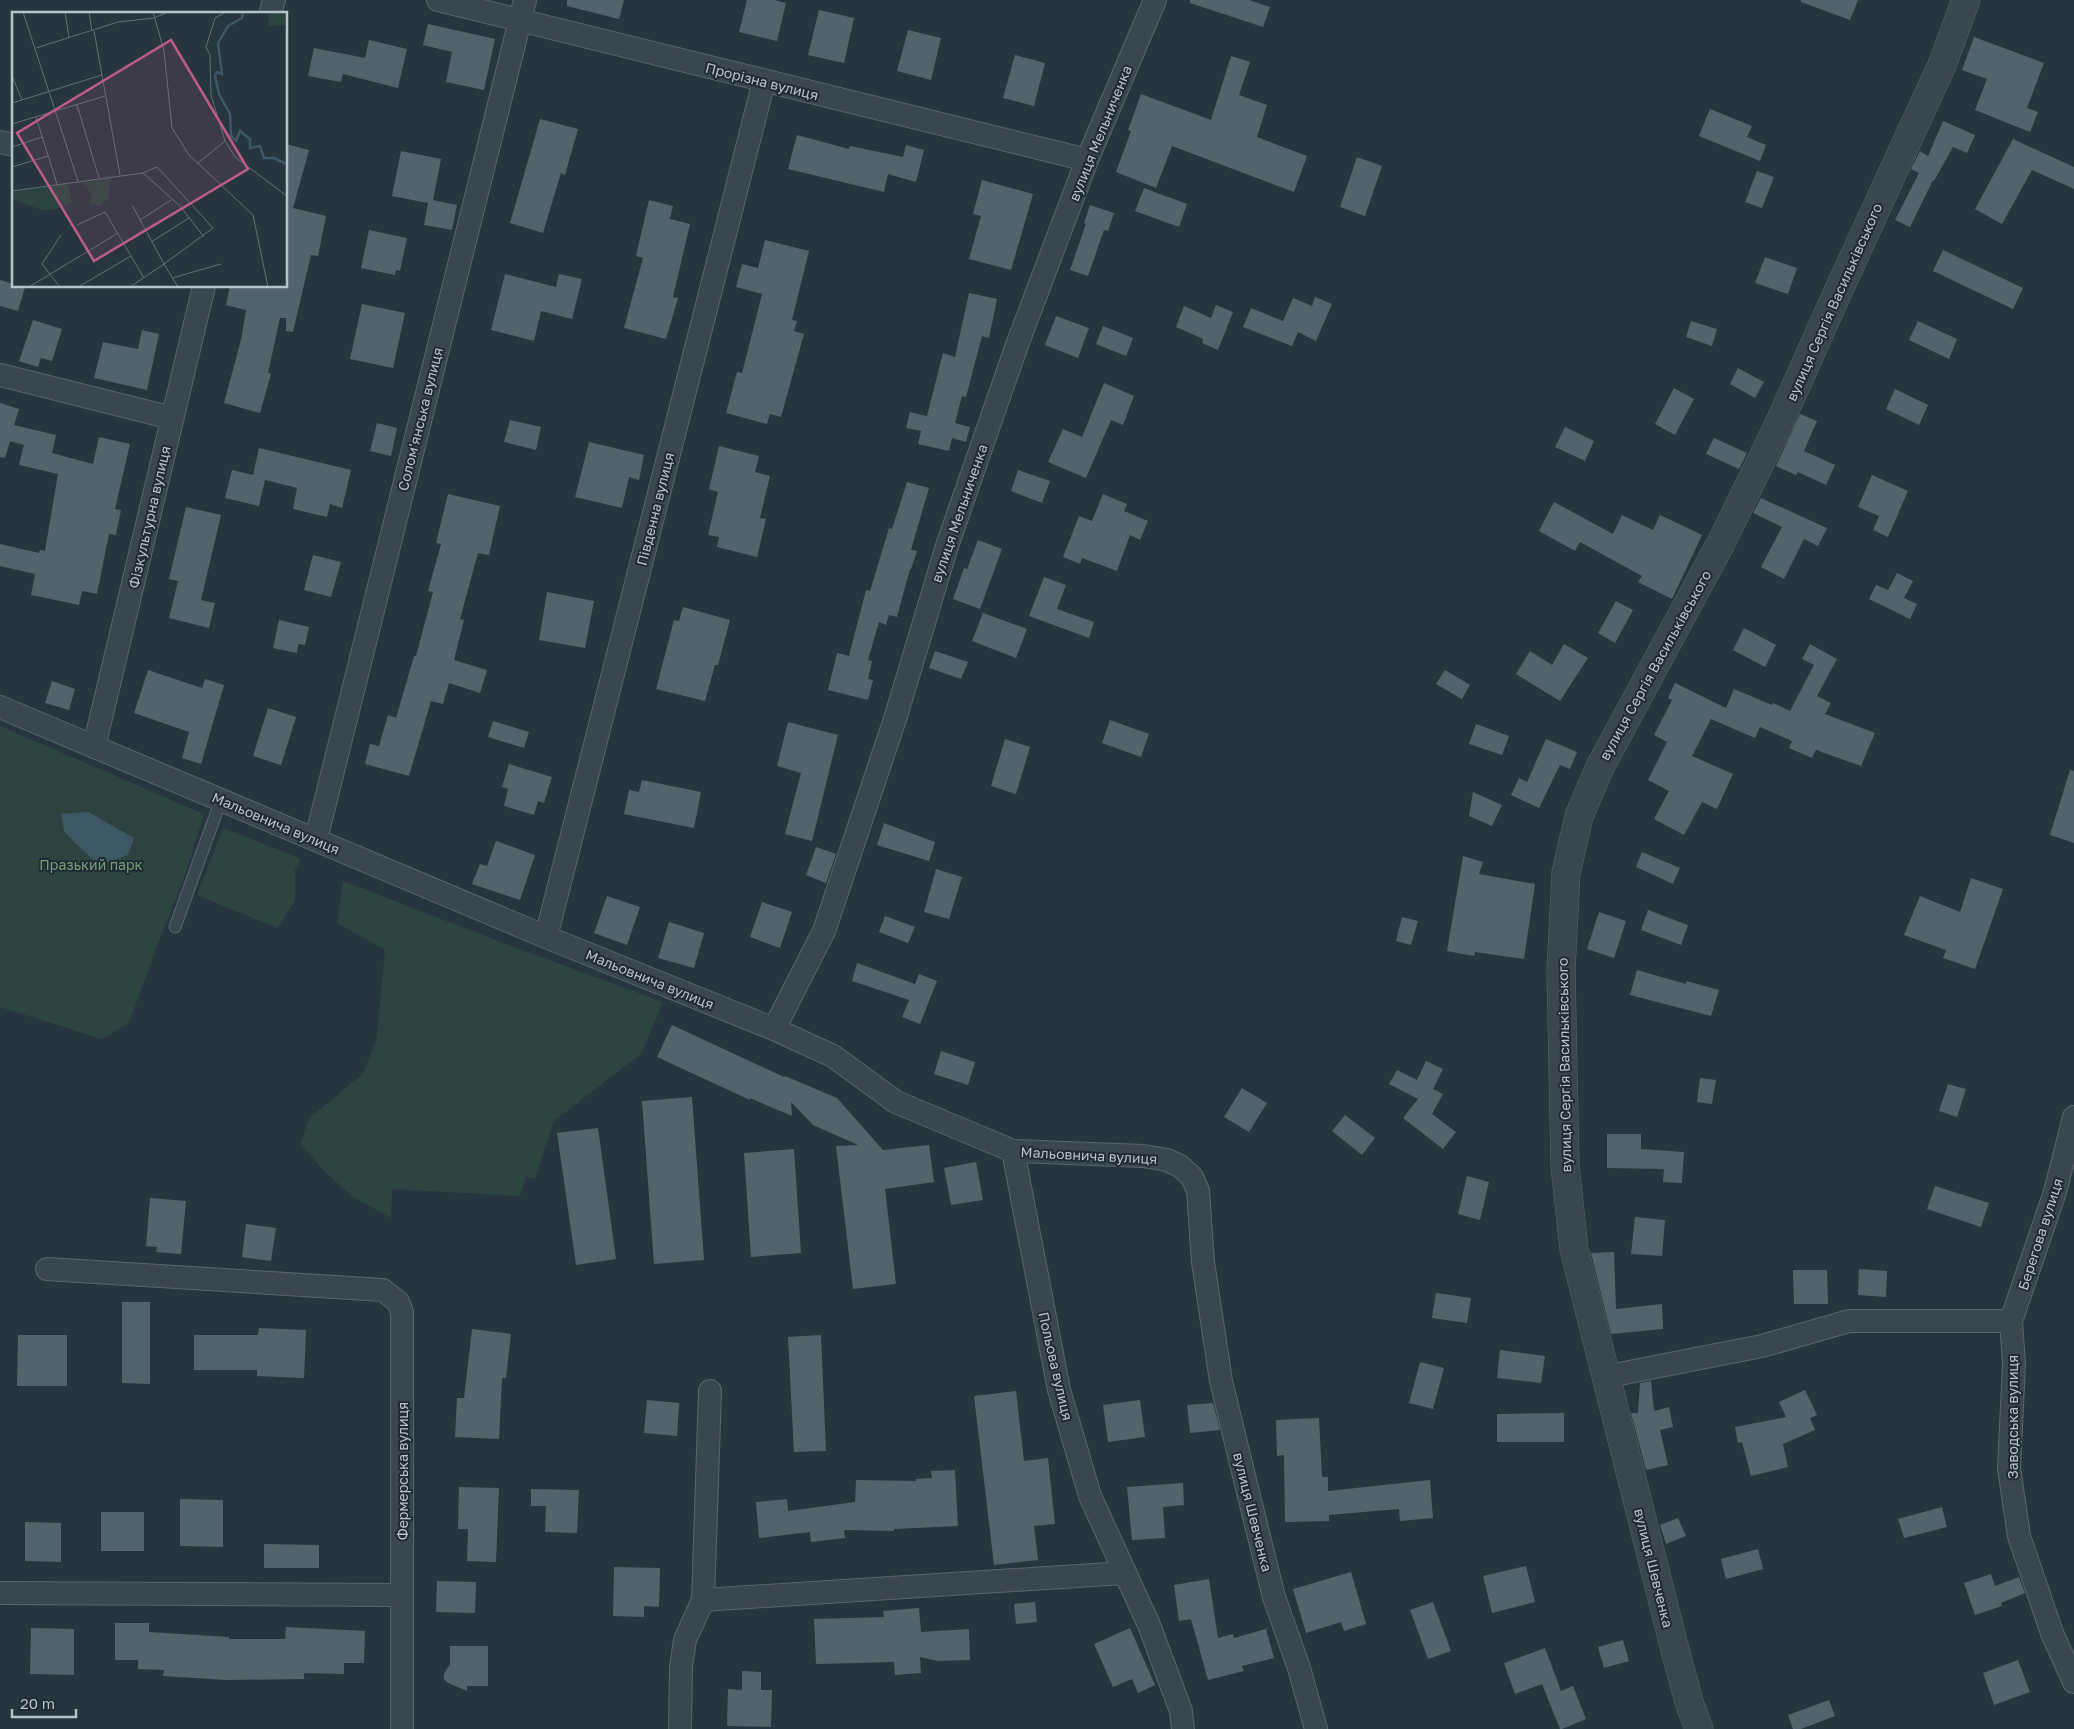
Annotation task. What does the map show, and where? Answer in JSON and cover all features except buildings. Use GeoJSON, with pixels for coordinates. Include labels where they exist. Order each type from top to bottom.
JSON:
{"type":"FeatureCollection","features":[{"type":"Feature","properties":{"kind":"street","name":"Прорізна вулиця"},"geometry":{"type":"LineString","coordinates":[[438,0],[522,11],[764,81],[1088,160]]}},
{"type":"Feature","properties":{"kind":"street","name":"вулиця Мельниченка"},"geometry":{"type":"LineString","coordinates":[[774,1029],[824,931],[895,719],[947,546],[1017,345],[1088,160],[1155,0]]}},
{"type":"Feature","properties":{"kind":"street","name":"вулиця Сергія Васильківського"},"geometry":{"type":"LineString","coordinates":[[1604,1377],[1574,1249],[1565,1166],[1561,970],[1566,873],[1579,816],[1600,767],[1722,541],[1778,426],[1942,65],[1966,0]]}},
{"type":"Feature","properties":{"kind":"street","name":"Солом'янська вулиця"},"geometry":{"type":"LineString","coordinates":[[316,839],[522,11]]}},
{"type":"Feature","properties":{"kind":"street","name":"Південна вулиця"},"geometry":{"type":"LineString","coordinates":[[546,937],[764,81]]}},
{"type":"Feature","properties":{"kind":"street","name":"Фізкультурна вулиця"},"geometry":{"type":"LineString","coordinates":[[94,748],[204,288]]}},
{"type":"Feature","properties":{"kind":"street"},"geometry":{"type":"LineString","coordinates":[[0,375],[172,418]]}},
{"type":"Feature","properties":{"kind":"street","name":"Мальовнича вулиця"},"geometry":{"type":"LineString","coordinates":[[0,707],[546,937],[774,1029],[833,1056],[896,1102],[1013,1151],[1143,1156],[1167,1160],[1180,1166],[1192,1177],[1198,1191],[1203,1262],[1208,1291]]}},
{"type":"Feature","properties":{"kind":"street","name":"Берегова вулиця"},"geometry":{"type":"LineString","coordinates":[[2011,1321],[2055,1192],[2074,1117]]}},
{"type":"Feature","properties":{"kind":"street","name":"Польова вулиця"},"geometry":{"type":"LineString","coordinates":[[1013,1151],[1059,1390],[1090,1496],[1149,1625],[1181,1711],[1183,1729]]}},
{"type":"Feature","properties":{"kind":"street","name":"Фермерська вулиця"},"geometry":{"type":"LineString","coordinates":[[47,1269],[383,1290],[392,1295],[398,1302],[402,1312],[402,1729]]}},
{"type":"Feature","properties":{"kind":"street","name":"вулиця Шевченка"},"geometry":{"type":"LineString","coordinates":[[1208,1291],[1221,1381],[1246,1484],[1274,1597],[1299,1668],[1316,1729]]}},
{"type":"Feature","properties":{"kind":"street"},"geometry":{"type":"LineString","coordinates":[[1604,1377],[1762,1346],[1849,1321],[2011,1321]]}},
{"type":"Feature","properties":{"kind":"street","name":"Заводська вулиця"},"geometry":{"type":"LineString","coordinates":[[2011,1321],[2014,1364],[2009,1468],[2019,1536],[2052,1633],[2074,1682]]}},
{"type":"Feature","properties":{"kind":"street","name":"вулиця Шевченка"},"geometry":{"type":"LineString","coordinates":[[1604,1377],[1676,1655],[1689,1702],[1699,1729]]}},
{"type":"Feature","properties":{"kind":"street"},"geometry":{"type":"LineString","coordinates":[[680,1729],[681,1667],[685,1640],[703,1600],[710,1392]]}},
{"type":"Feature","properties":{"kind":"street"},"geometry":{"type":"LineString","coordinates":[[703,1600],[1125,1573]]}},
{"type":"Feature","properties":{"kind":"street"},"geometry":{"type":"LineString","coordinates":[[0,1593],[402,1595]]}},
{"type":"Feature","properties":{"kind":"lane"},"geometry":{"type":"LineString","coordinates":[[175,926],[221,800]]}},
{"type":"Feature","properties":{"kind":"green space","name":"Празький парк"},"geometry":{"type":"Polygon","coordinates":[[[0,726],[204,814],[185,875],[129,1023],[102,1039],[0,1007],[0,726]]]}},
{"type":"Feature","properties":{"kind":"green space"},"geometry":{"type":"Polygon","coordinates":[[[223,828],[301,859],[295,870],[295,901],[277,928],[197,895],[223,828]]]}},
{"type":"Feature","properties":{"kind":"green space"},"geometry":{"type":"Polygon","coordinates":[[[343,881],[663,1002],[642,1053],[554,1121],[535,1179],[526,1176],[520,1196],[392,1189],[391,1218],[353,1197],[324,1171],[301,1144],[309,1118],[363,1074],[377,1037],[385,950],[337,923],[343,881]]]}},
{"type":"Feature","properties":{"kind":"water"},"geometry":{"type":"Polygon","coordinates":[[[88,812],[134,838],[128,855],[99,865],[75,843],[64,831],[61,814],[88,812]]]}}]}
